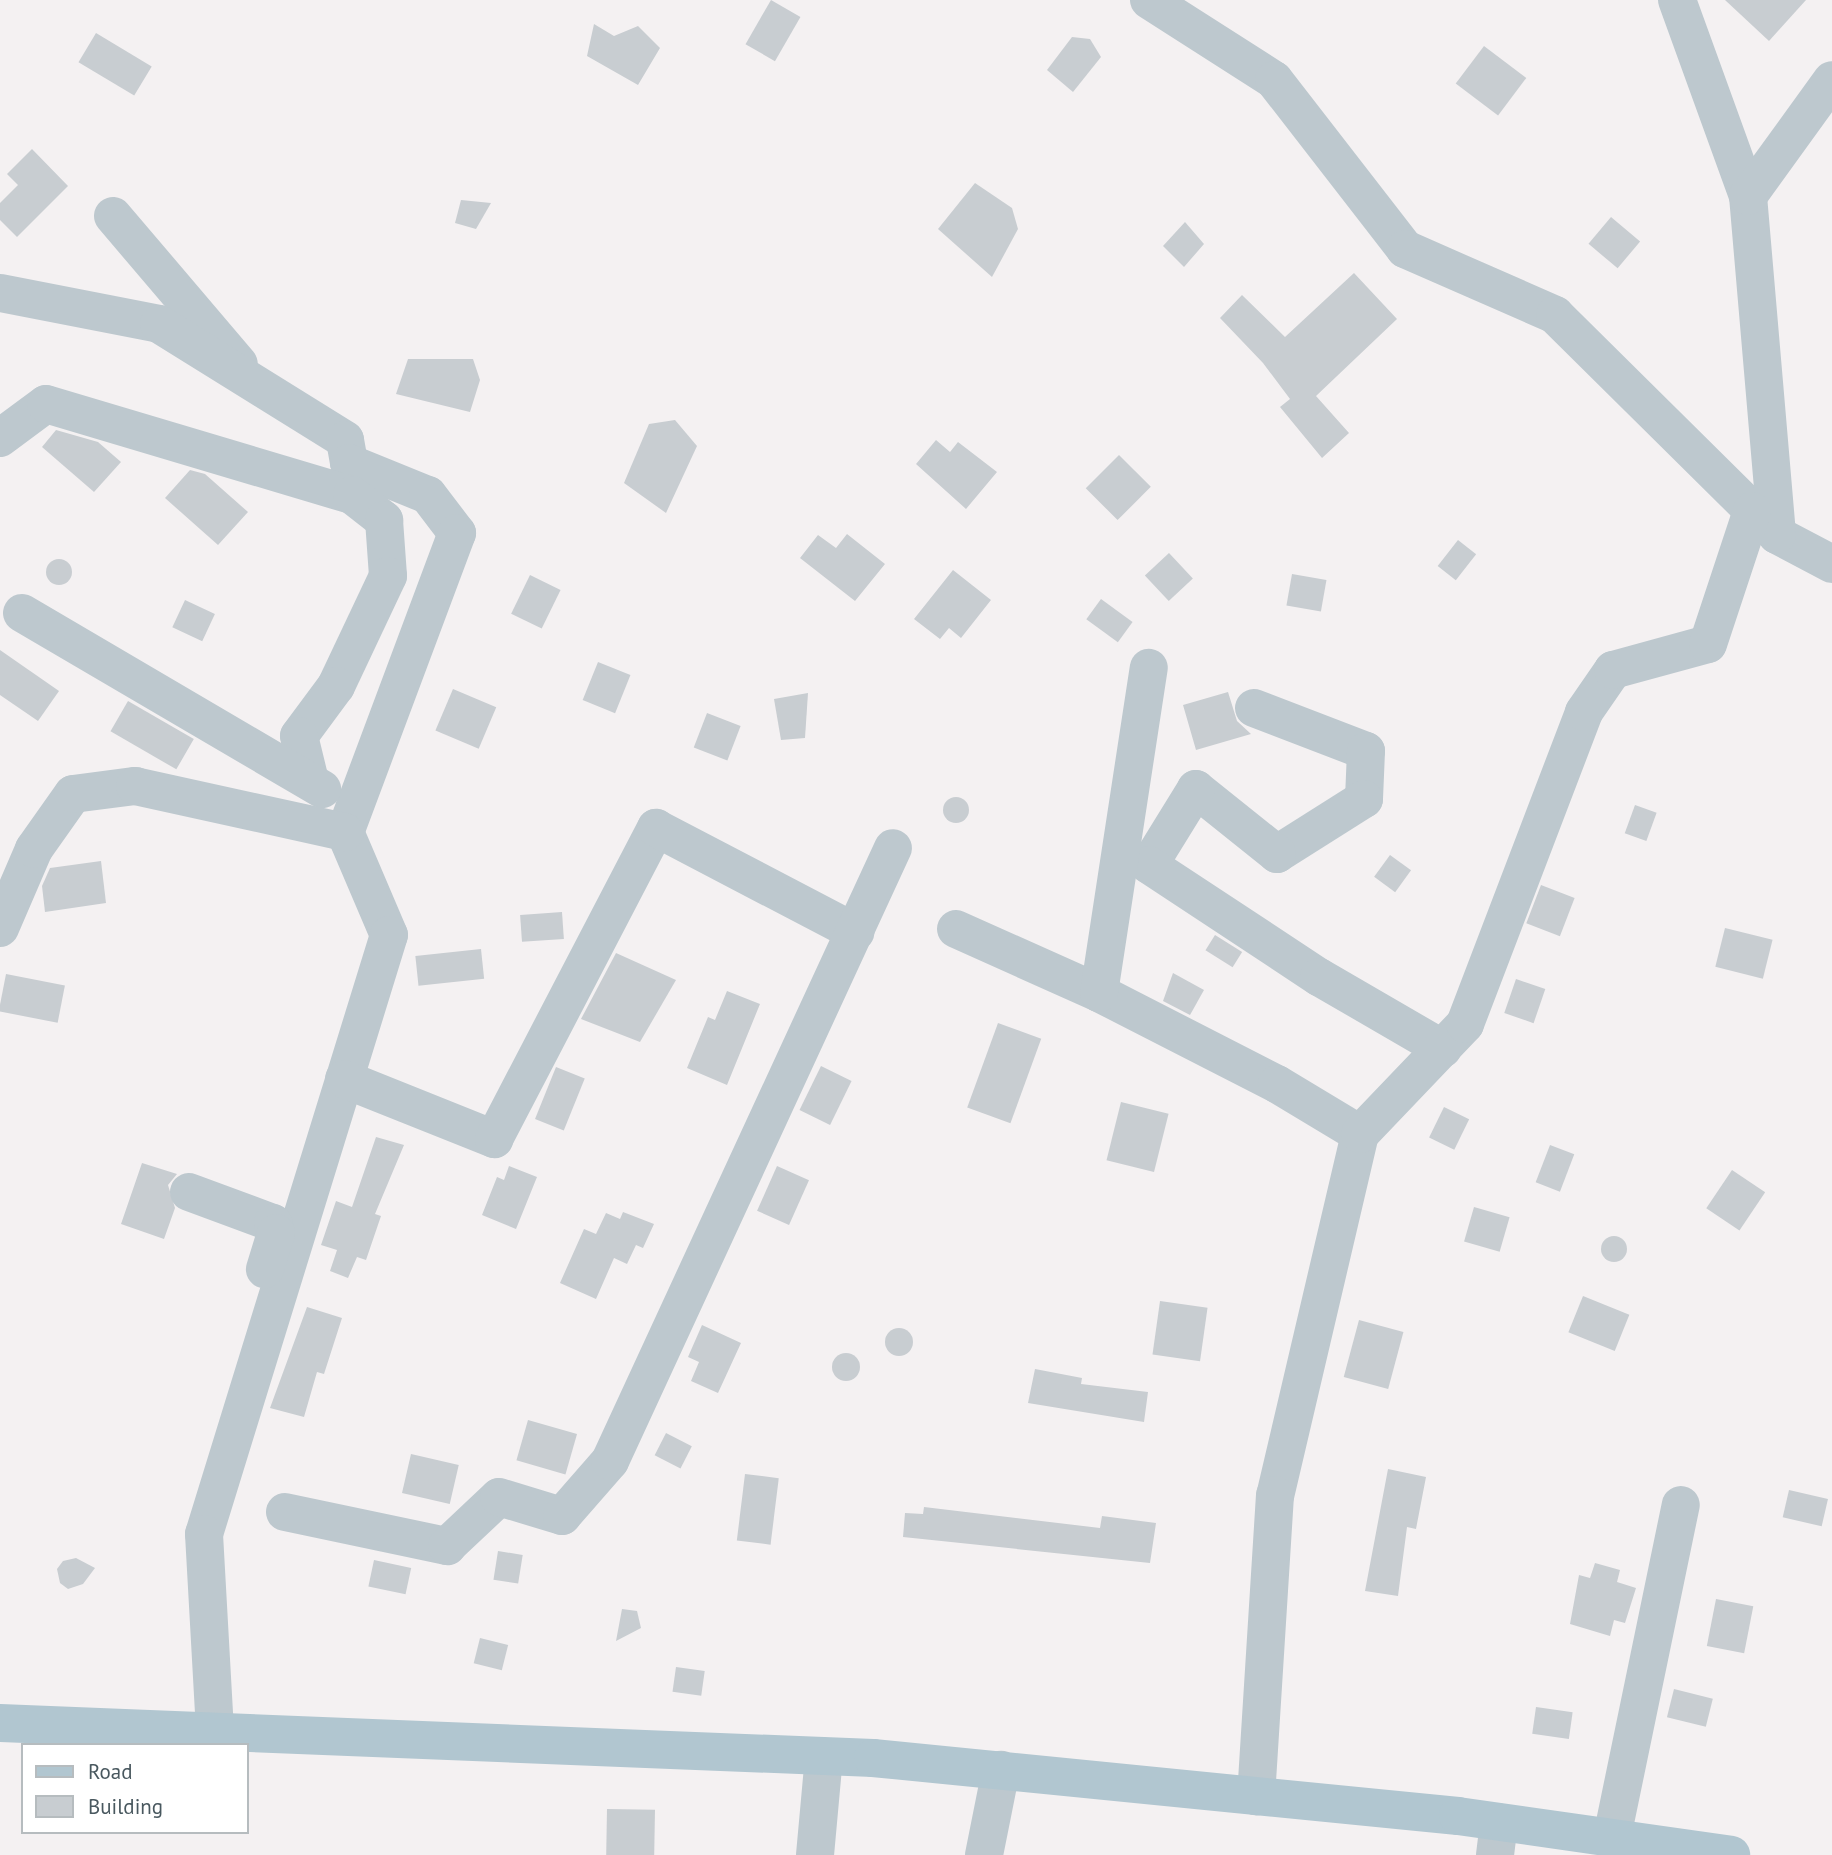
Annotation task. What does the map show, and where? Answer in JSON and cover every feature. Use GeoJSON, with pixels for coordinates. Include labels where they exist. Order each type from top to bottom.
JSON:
{"type":"FeatureCollection","features":[{"type":"Feature","properties":{"kind":"main road"},"geometry":{"type":"LineString","coordinates":[[0,1724],[824,1756],[1000,1770],[1256,1796],[1497,1839],[1612,1837],[1731,1855]]}},
{"type":"Feature","properties":{"kind":"street"},"geometry":{"type":"LineString","coordinates":[[1149,0],[1274,80],[1405,249],[1555,315],[1764,523],[1832,564]]}},
{"type":"Feature","properties":{"kind":"street"},"geometry":{"type":"LineString","coordinates":[[1256,1796],[1275,1495],[1360,1134],[1465,1024],[1584,712],[1612,670],[1708,644],[1764,523],[1748,196],[1677,0]]}},
{"type":"Feature","properties":{"kind":"street"},"geometry":{"type":"LineString","coordinates":[[1748,196],[1832,79]]}},
{"type":"Feature","properties":{"kind":"street"},"geometry":{"type":"LineString","coordinates":[[113,216],[174,282],[261,393]]}},
{"type":"Feature","properties":{"kind":"street"},"geometry":{"type":"LineString","coordinates":[[0,293],[159,324],[261,393],[345,440],[349,463],[428,495],[457,533],[350,820]]}},
{"type":"Feature","properties":{"kind":"street"},"geometry":{"type":"LineString","coordinates":[[0,438],[46,404],[352,495],[384,520],[388,576],[336,686],[299,736],[310,781]]}},
{"type":"Feature","properties":{"kind":"street"},"geometry":{"type":"LineString","coordinates":[[22,613],[310,781],[350,820],[389,935],[204,1534],[215,1732]]}},
{"type":"Feature","properties":{"kind":"street"},"geometry":{"type":"LineString","coordinates":[[1099,993],[1149,668]]}},
{"type":"Feature","properties":{"kind":"street"},"geometry":{"type":"LineString","coordinates":[[1254,708],[1366,751],[1364,799],[1277,854],[1196,789],[1149,864],[1319,976],[1443,1049]]}},
{"type":"Feature","properties":{"kind":"street"},"geometry":{"type":"LineString","coordinates":[[0,928],[34,849],[73,794],[135,786],[350,820]]}},
{"type":"Feature","properties":{"kind":"street"},"geometry":{"type":"LineString","coordinates":[[344,1079],[494,1139],[656,828],[855,932]]}},
{"type":"Feature","properties":{"kind":"street"},"geometry":{"type":"LineString","coordinates":[[285,1512],[447,1546],[499,1496],[562,1516],[610,1461],[893,848]]}},
{"type":"Feature","properties":{"kind":"street"},"geometry":{"type":"LineString","coordinates":[[956,929],[1099,993],[1277,1084],[1360,1134]]}},
{"type":"Feature","properties":{"kind":"street"},"geometry":{"type":"LineString","coordinates":[[189,1192],[273,1223],[276,1233],[198,1473],[216,1493]]}},
{"type":"Feature","properties":{"kind":"street"},"geometry":{"type":"LineString","coordinates":[[1612,1837],[1681,1505]]}},
{"type":"Feature","properties":{"kind":"street"},"geometry":{"type":"LineString","coordinates":[[815,1855],[824,1756]]}},
{"type":"Feature","properties":{"kind":"street"},"geometry":{"type":"LineString","coordinates":[[984,1855],[1000,1770]]}},
{"type":"Feature","properties":{"kind":"building"},"geometry":{"type":"Polygon","coordinates":[[[771,0],[800,17],[775,61],[746,44],[771,0]]]}},
{"type":"Feature","properties":{"kind":"building"},"geometry":{"type":"Polygon","coordinates":[[[1725,0],[1806,0],[1769,41],[1725,0]]]}},
{"type":"Feature","properties":{"kind":"building"},"geometry":{"type":"Polygon","coordinates":[[[594,24],[614,36],[638,26],[660,48],[638,85],[587,56],[594,24]]]}},
{"type":"Feature","properties":{"kind":"building"},"geometry":{"type":"Polygon","coordinates":[[[96,33],[152,66],[134,96],[78,62],[96,33]]]}},
{"type":"Feature","properties":{"kind":"building"},"geometry":{"type":"Polygon","coordinates":[[[1072,37],[1090,39],[1101,57],[1073,92],[1047,70],[1072,37]]]}},
{"type":"Feature","properties":{"kind":"building"},"geometry":{"type":"Polygon","coordinates":[[[1484,46],[1526,78],[1498,115],[1456,84],[1484,46]]]}},
{"type":"Feature","properties":{"kind":"building"},"geometry":{"type":"Polygon","coordinates":[[[32,149],[68,186],[17,237],[0,220],[0,203],[18,185],[7,174],[32,149]]]}},
{"type":"Feature","properties":{"kind":"building"},"geometry":{"type":"Polygon","coordinates":[[[975,183],[1012,208],[1018,229],[992,277],[938,229],[975,183]]]}},
{"type":"Feature","properties":{"kind":"building"},"geometry":{"type":"Polygon","coordinates":[[[461,200],[491,203],[476,229],[455,223],[461,200]]]}},
{"type":"Feature","properties":{"kind":"building"},"geometry":{"type":"Polygon","coordinates":[[[1611,217],[1640,241],[1618,268],[1589,244],[1611,217]]]}},
{"type":"Feature","properties":{"kind":"building"},"geometry":{"type":"Polygon","coordinates":[[[1185,222],[1204,244],[1184,267],[1163,246],[1185,222]]]}},
{"type":"Feature","properties":{"kind":"building"},"geometry":{"type":"Polygon","coordinates":[[[1354,273],[1397,319],[1316,396],[1349,433],[1322,458],[1280,407],[1290,399],[1263,363],[1220,318],[1242,295],[1285,337],[1354,273]]]}},
{"type":"Feature","properties":{"kind":"building"},"geometry":{"type":"Polygon","coordinates":[[[408,359],[473,359],[480,380],[470,412],[396,394],[408,359]]]}},
{"type":"Feature","properties":{"kind":"building"},"geometry":{"type":"Polygon","coordinates":[[[675,420],[697,446],[666,513],[624,483],[649,424],[675,420]]]}},
{"type":"Feature","properties":{"kind":"building"},"geometry":{"type":"Polygon","coordinates":[[[56,430],[98,442],[121,462],[94,492],[42,447],[56,430]]]}},
{"type":"Feature","properties":{"kind":"building"},"geometry":{"type":"Polygon","coordinates":[[[936,440],[950,452],[958,442],[997,472],[966,509],[916,464],[936,440]]]}},
{"type":"Feature","properties":{"kind":"building"},"geometry":{"type":"Polygon","coordinates":[[[1119,455],[1151,487],[1118,520],[1086,488],[1119,455]]]}},
{"type":"Feature","properties":{"kind":"building"},"geometry":{"type":"Polygon","coordinates":[[[190,470],[205,474],[248,512],[218,545],[165,498],[190,470]]]}},
{"type":"Feature","properties":{"kind":"building"},"geometry":{"type":"Polygon","coordinates":[[[847,534],[885,564],[855,601],[800,558],[818,535],[836,548],[847,534]]]}},
{"type":"Feature","properties":{"kind":"building"},"geometry":{"type":"Polygon","coordinates":[[[1458,540],[1476,554],[1456,580],[1438,566],[1458,540]]]}},
{"type":"Feature","properties":{"kind":"building"},"geometry":{"type":"Polygon","coordinates":[[[1169,553],[1193,579],[1169,601],[1145,576],[1169,553]]]}},
{"type":"Feature","properties":{"kind":"building"},"geometry":{"type":"Polygon","coordinates":[[[59,559],[68,563],[72,572],[68,581],[59,585],[50,581],[46,572],[50,563],[59,559]]]}},
{"type":"Feature","properties":{"kind":"building"},"geometry":{"type":"Polygon","coordinates":[[[953,570],[991,600],[961,638],[949,628],[940,639],[914,619],[953,570]]]}},
{"type":"Feature","properties":{"kind":"building"},"geometry":{"type":"Polygon","coordinates":[[[1292,574],[1326,580],[1321,612],[1286,606],[1292,574]]]}},
{"type":"Feature","properties":{"kind":"building"},"geometry":{"type":"Polygon","coordinates":[[[530,575],[561,590],[542,629],[511,614],[530,575]]]}},
{"type":"Feature","properties":{"kind":"building"},"geometry":{"type":"Polygon","coordinates":[[[1101,599],[1133,622],[1118,642],[1086,619],[1101,599]]]}},
{"type":"Feature","properties":{"kind":"building"},"geometry":{"type":"Polygon","coordinates":[[[185,600],[215,614],[202,641],[172,627],[185,600]]]}},
{"type":"Feature","properties":{"kind":"building"},"geometry":{"type":"Polygon","coordinates":[[[0,650],[59,691],[38,721],[0,695],[0,650]]]}},
{"type":"Feature","properties":{"kind":"building"},"geometry":{"type":"Polygon","coordinates":[[[598,662],[630,675],[615,713],[583,700],[598,662]]]}},
{"type":"Feature","properties":{"kind":"building"},"geometry":{"type":"Polygon","coordinates":[[[453,689],[496,707],[479,749],[435,730],[453,689]]]}},
{"type":"Feature","properties":{"kind":"building"},"geometry":{"type":"Polygon","coordinates":[[[1228,692],[1237,721],[1251,734],[1196,750],[1183,705],[1228,692]]]}},
{"type":"Feature","properties":{"kind":"building"},"geometry":{"type":"Polygon","coordinates":[[[808,693],[805,738],[781,740],[774,699],[808,693]]]}},
{"type":"Feature","properties":{"kind":"building"},"geometry":{"type":"Polygon","coordinates":[[[128,701],[194,739],[176,769],[110,731],[128,701]]]}},
{"type":"Feature","properties":{"kind":"building"},"geometry":{"type":"Polygon","coordinates":[[[707,713],[741,726],[727,760],[694,748],[707,713]]]}},
{"type":"Feature","properties":{"kind":"building"},"geometry":{"type":"Polygon","coordinates":[[[956,797],[965,801],[969,810],[965,819],[956,823],[947,819],[943,810],[947,801],[956,797]]]}},
{"type":"Feature","properties":{"kind":"building"},"geometry":{"type":"Polygon","coordinates":[[[1635,805],[1657,813],[1646,841],[1625,833],[1635,805]]]}},
{"type":"Feature","properties":{"kind":"building"},"geometry":{"type":"Polygon","coordinates":[[[1390,855],[1411,870],[1395,892],[1374,877],[1390,855]]]}},
{"type":"Feature","properties":{"kind":"building"},"geometry":{"type":"Polygon","coordinates":[[[101,861],[106,903],[45,912],[42,886],[50,868],[101,861]]]}},
{"type":"Feature","properties":{"kind":"building"},"geometry":{"type":"Polygon","coordinates":[[[1541,885],[1575,898],[1560,936],[1526,923],[1541,885]]]}},
{"type":"Feature","properties":{"kind":"building"},"geometry":{"type":"Polygon","coordinates":[[[562,912],[564,939],[522,942],[520,915],[562,912]]]}},
{"type":"Feature","properties":{"kind":"building"},"geometry":{"type":"Polygon","coordinates":[[[1725,928],[1773,940],[1763,979],[1715,967],[1725,928]]]}},
{"type":"Feature","properties":{"kind":"building"},"geometry":{"type":"Polygon","coordinates":[[[1215,935],[1242,952],[1233,967],[1205,950],[1215,935]]]}},
{"type":"Feature","properties":{"kind":"building"},"geometry":{"type":"Polygon","coordinates":[[[481,949],[484,979],[418,986],[415,956],[481,949]]]}},
{"type":"Feature","properties":{"kind":"building"},"geometry":{"type":"Polygon","coordinates":[[[616,953],[676,980],[640,1042],[581,1019],[616,953]]]}},
{"type":"Feature","properties":{"kind":"building"},"geometry":{"type":"Polygon","coordinates":[[[1173,973],[1204,990],[1190,1015],[1163,1001],[1173,973]]]}},
{"type":"Feature","properties":{"kind":"building"},"geometry":{"type":"Polygon","coordinates":[[[6,974],[65,985],[58,1023],[0,1012],[6,974]]]}},
{"type":"Feature","properties":{"kind":"building"},"geometry":{"type":"Polygon","coordinates":[[[1516,979],[1545,989],[1534,1023],[1504,1013],[1516,979]]]}},
{"type":"Feature","properties":{"kind":"building"},"geometry":{"type":"Polygon","coordinates":[[[727,991],[760,1004],[727,1085],[687,1068],[708,1017],[715,1020],[727,991]]]}},
{"type":"Feature","properties":{"kind":"building"},"geometry":{"type":"Polygon","coordinates":[[[998,1023],[1041,1039],[1010,1123],[967,1108],[998,1023]]]}},
{"type":"Feature","properties":{"kind":"building"},"geometry":{"type":"Polygon","coordinates":[[[821,1066],[852,1081],[830,1125],[800,1110],[821,1066]]]}},
{"type":"Feature","properties":{"kind":"building"},"geometry":{"type":"Polygon","coordinates":[[[556,1067],[585,1079],[564,1131],[535,1119],[556,1067]]]}},
{"type":"Feature","properties":{"kind":"building"},"geometry":{"type":"Polygon","coordinates":[[[1121,1102],[1169,1114],[1154,1172],[1106,1160],[1121,1102]]]}},
{"type":"Feature","properties":{"kind":"building"},"geometry":{"type":"Polygon","coordinates":[[[1444,1107],[1469,1119],[1454,1150],[1429,1138],[1444,1107]]]}},
{"type":"Feature","properties":{"kind":"building"},"geometry":{"type":"Polygon","coordinates":[[[376,1137],[404,1145],[375,1214],[381,1216],[366,1260],[357,1257],[348,1278],[330,1271],[337,1250],[321,1245],[336,1201],[352,1207],[376,1137]]]}},
{"type":"Feature","properties":{"kind":"building"},"geometry":{"type":"Polygon","coordinates":[[[1550,1145],[1574,1154],[1560,1192],[1536,1182],[1550,1145]]]}},
{"type":"Feature","properties":{"kind":"building"},"geometry":{"type":"Polygon","coordinates":[[[142,1163],[177,1174],[168,1185],[175,1208],[164,1239],[121,1224],[142,1163]]]}},
{"type":"Feature","properties":{"kind":"building"},"geometry":{"type":"Polygon","coordinates":[[[509,1166],[537,1177],[516,1229],[482,1215],[497,1177],[504,1180],[509,1166]]]}},
{"type":"Feature","properties":{"kind":"building"},"geometry":{"type":"Polygon","coordinates":[[[777,1166],[809,1180],[789,1225],[757,1211],[777,1166]]]}},
{"type":"Feature","properties":{"kind":"building"},"geometry":{"type":"Polygon","coordinates":[[[1732,1170],[1765,1192],[1739,1231],[1706,1208],[1732,1170]]]}},
{"type":"Feature","properties":{"kind":"building"},"geometry":{"type":"Polygon","coordinates":[[[1474,1207],[1510,1217],[1500,1252],[1464,1242],[1474,1207]]]}},
{"type":"Feature","properties":{"kind":"building"},"geometry":{"type":"Polygon","coordinates":[[[623,1212],[654,1224],[643,1248],[636,1245],[627,1264],[614,1258],[596,1299],[560,1283],[584,1229],[596,1234],[606,1213],[620,1219],[623,1212]]]}},
{"type":"Feature","properties":{"kind":"building"},"geometry":{"type":"Polygon","coordinates":[[[1614,1236],[1623,1240],[1627,1249],[1623,1258],[1614,1262],[1605,1258],[1601,1249],[1605,1240],[1614,1236]]]}},
{"type":"Feature","properties":{"kind":"building"},"geometry":{"type":"Polygon","coordinates":[[[1583,1296],[1629,1315],[1615,1351],[1568,1332],[1583,1296]]]}},
{"type":"Feature","properties":{"kind":"building"},"geometry":{"type":"Polygon","coordinates":[[[1160,1301],[1208,1308],[1200,1361],[1152,1354],[1160,1301]]]}},
{"type":"Feature","properties":{"kind":"building"},"geometry":{"type":"Polygon","coordinates":[[[307,1307],[342,1318],[324,1374],[317,1372],[304,1417],[270,1408],[307,1307]]]}},
{"type":"Feature","properties":{"kind":"building"},"geometry":{"type":"Polygon","coordinates":[[[1359,1320],[1403,1332],[1388,1389],[1344,1377],[1359,1320]]]}},
{"type":"Feature","properties":{"kind":"building"},"geometry":{"type":"Polygon","coordinates":[[[702,1325],[741,1343],[718,1393],[691,1381],[699,1362],[688,1357],[702,1325]]]}},
{"type":"Feature","properties":{"kind":"building"},"geometry":{"type":"Polygon","coordinates":[[[899,1328],[909,1332],[913,1342],[909,1352],[899,1356],[889,1352],[885,1342],[889,1332],[899,1328]]]}},
{"type":"Feature","properties":{"kind":"building"},"geometry":{"type":"Polygon","coordinates":[[[846,1353],[856,1357],[860,1367],[856,1377],[846,1381],[836,1377],[832,1367],[836,1357],[846,1353]]]}},
{"type":"Feature","properties":{"kind":"building"},"geometry":{"type":"Polygon","coordinates":[[[1035,1369],[1082,1378],[1081,1384],[1148,1392],[1144,1422],[1028,1403],[1035,1369]]]}},
{"type":"Feature","properties":{"kind":"building"},"geometry":{"type":"Polygon","coordinates":[[[528,1420],[577,1434],[565,1474],[516,1460],[528,1420]]]}},
{"type":"Feature","properties":{"kind":"building"},"geometry":{"type":"Polygon","coordinates":[[[666,1433],[692,1446],[680,1468],[655,1455],[666,1433]]]}},
{"type":"Feature","properties":{"kind":"building"},"geometry":{"type":"Polygon","coordinates":[[[411,1454],[459,1465],[450,1504],[402,1493],[411,1454]]]}},
{"type":"Feature","properties":{"kind":"building"},"geometry":{"type":"Polygon","coordinates":[[[1388,1469],[1426,1477],[1416,1529],[1407,1527],[1398,1596],[1365,1591],[1388,1469]]]}},
{"type":"Feature","properties":{"kind":"building"},"geometry":{"type":"Polygon","coordinates":[[[745,1474],[779,1478],[771,1545],[737,1541],[745,1474]]]}},
{"type":"Feature","properties":{"kind":"building"},"geometry":{"type":"Polygon","coordinates":[[[1789,1490],[1828,1499],[1822,1526],[1783,1517],[1789,1490]]]}},
{"type":"Feature","properties":{"kind":"building"},"geometry":{"type":"Polygon","coordinates":[[[924,1507],[1100,1528],[1102,1516],[1156,1523],[1150,1563],[903,1537],[905,1513],[923,1514],[924,1507]]]}},
{"type":"Feature","properties":{"kind":"building"},"geometry":{"type":"Polygon","coordinates":[[[498,1551],[523,1555],[518,1584],[493,1580],[498,1551]]]}},
{"type":"Feature","properties":{"kind":"building"},"geometry":{"type":"Polygon","coordinates":[[[76,1558],[95,1568],[83,1584],[68,1589],[60,1583],[57,1569],[63,1561],[76,1558]]]}},
{"type":"Feature","properties":{"kind":"building"},"geometry":{"type":"Polygon","coordinates":[[[374,1560],[411,1568],[406,1594],[368,1586],[374,1560]]]}},
{"type":"Feature","properties":{"kind":"building"},"geometry":{"type":"Polygon","coordinates":[[[1595,1563],[1620,1570],[1617,1582],[1636,1588],[1625,1623],[1614,1620],[1610,1636],[1570,1624],[1579,1575],[1590,1578],[1595,1563]]]}},
{"type":"Feature","properties":{"kind":"building"},"geometry":{"type":"Polygon","coordinates":[[[1716,1599],[1753,1606],[1744,1653],[1707,1646],[1716,1599]]]}},
{"type":"Feature","properties":{"kind":"building"},"geometry":{"type":"Polygon","coordinates":[[[622,1609],[637,1611],[641,1628],[616,1641],[622,1609]]]}},
{"type":"Feature","properties":{"kind":"building"},"geometry":{"type":"Polygon","coordinates":[[[480,1638],[508,1645],[502,1670],[474,1663],[480,1638]]]}},
{"type":"Feature","properties":{"kind":"building"},"geometry":{"type":"Polygon","coordinates":[[[676,1667],[705,1671],[701,1696],[673,1692],[676,1667]]]}},
{"type":"Feature","properties":{"kind":"building"},"geometry":{"type":"Polygon","coordinates":[[[1674,1689],[1713,1699],[1706,1727],[1667,1717],[1674,1689]]]}},
{"type":"Feature","properties":{"kind":"building"},"geometry":{"type":"Polygon","coordinates":[[[1536,1707],[1573,1712],[1569,1739],[1532,1734],[1536,1707]]]}},
{"type":"Feature","properties":{"kind":"building"},"geometry":{"type":"Polygon","coordinates":[[[607,1809],[655,1810],[654,1855],[606,1855],[607,1809]]]}}]}
